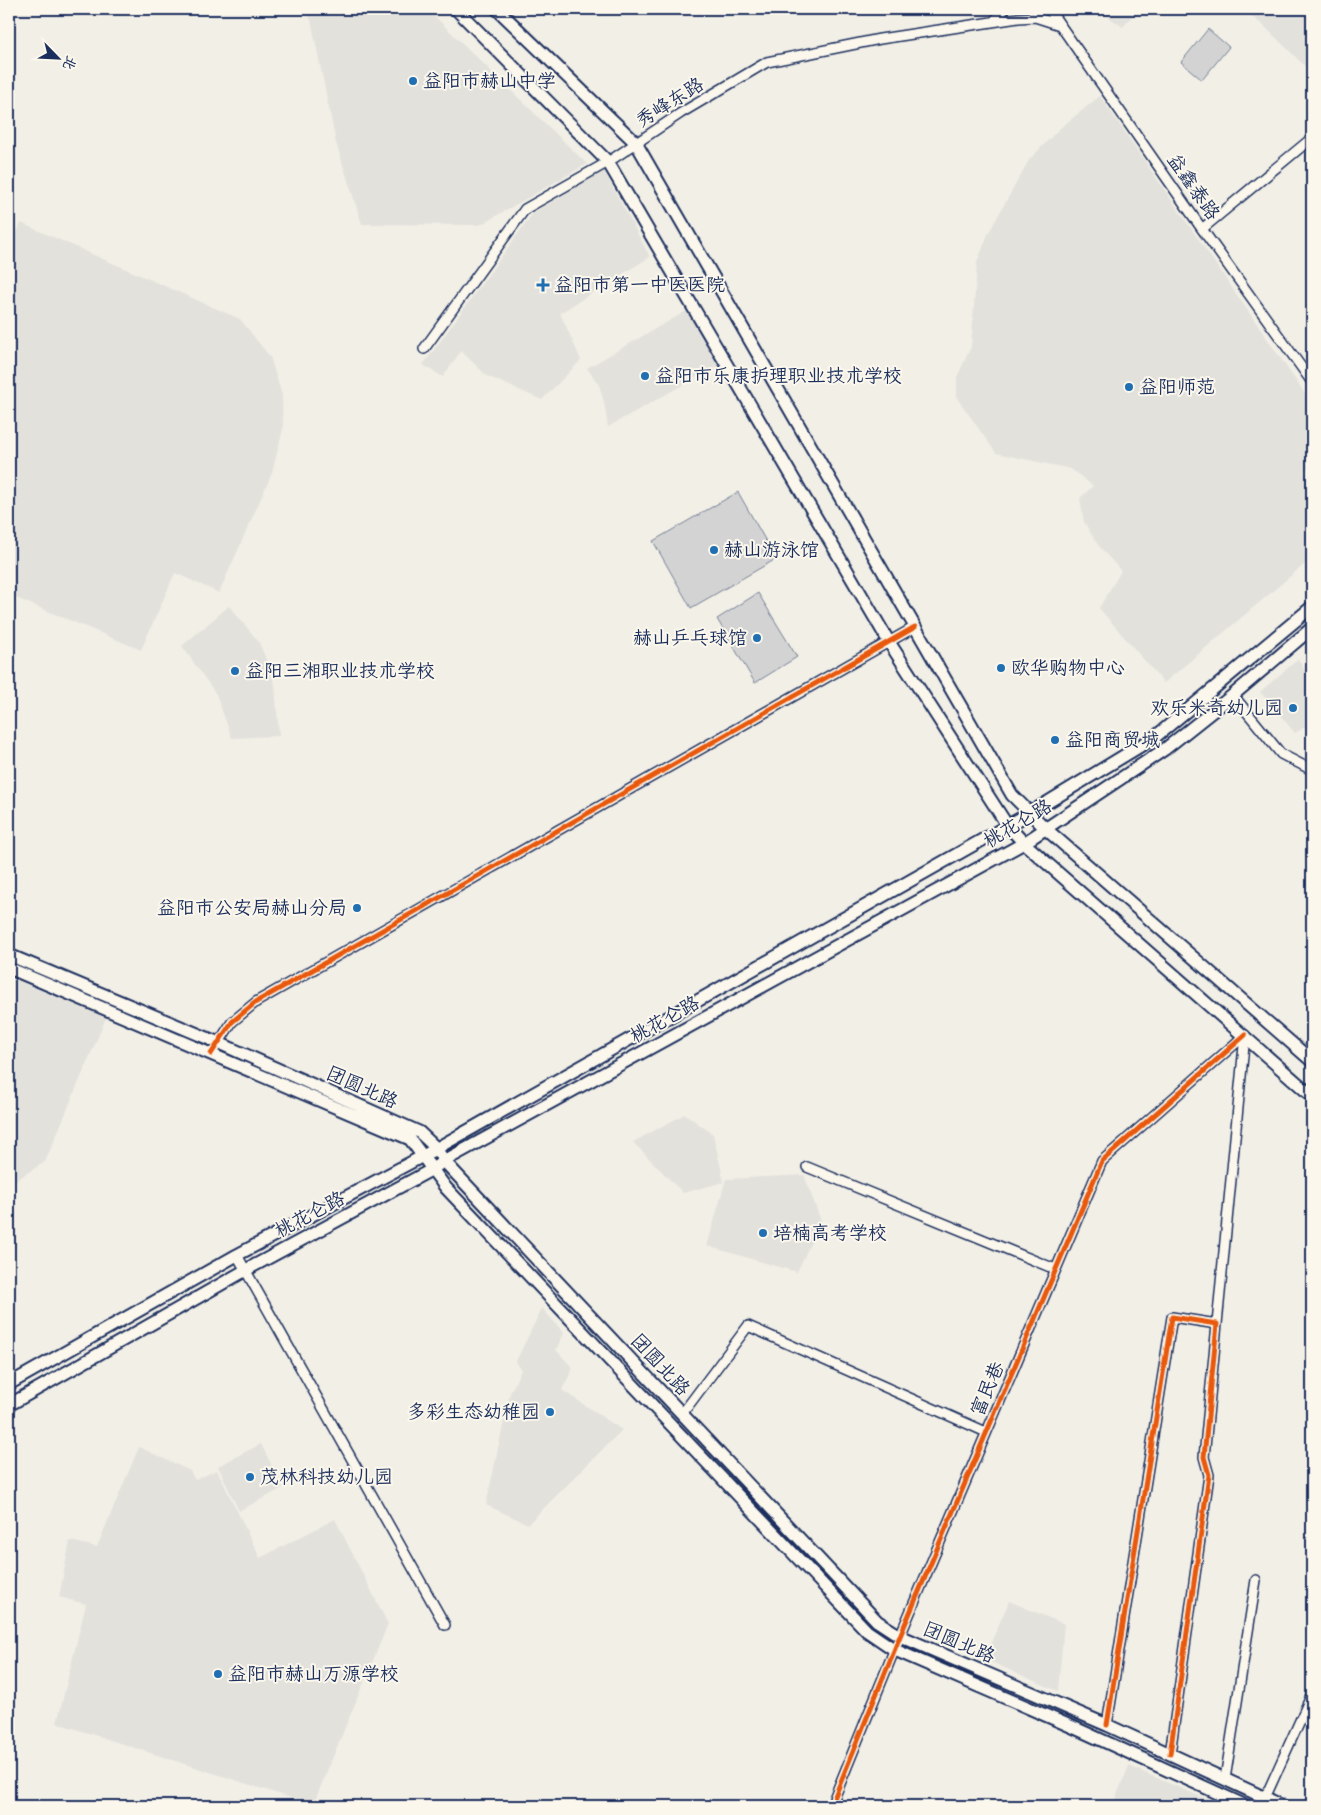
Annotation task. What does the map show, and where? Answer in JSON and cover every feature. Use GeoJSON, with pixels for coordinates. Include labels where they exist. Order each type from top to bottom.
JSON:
{"type":"FeatureCollection","features":[{"type":"Feature","properties":{"kind":"main road"},"geometry":{"type":"LineString","coordinates":[[456,9],[608,162],[889,642],[1007,825],[1024,843],[1245,1035],[1312,1096]]}},
{"type":"Feature","properties":{"kind":"main road"},"geometry":{"type":"LineString","coordinates":[[497,9],[636,143],[1012,795],[1046,829],[1312,1062]]}},
{"type":"Feature","properties":{"kind":"main road","name":"桃花仑路"},"geometry":{"type":"LineString","coordinates":[[9,1384],[237,1255],[424,1156],[1007,825],[1030,814],[1155,737],[1312,607]]}},
{"type":"Feature","properties":{"kind":"main road","name":"桃花仑路"},"geometry":{"type":"LineString","coordinates":[[9,1405],[246,1270],[1024,843],[1165,749],[1312,628]]}},
{"type":"Feature","properties":{"kind":"main road","name":"团圆北路"},"geometry":{"type":"LineString","coordinates":[[9,955],[218,1043],[419,1132],[436,1148],[444,1161],[878,1621],[900,1636],[1106,1725],[1283,1806]]}},
{"type":"Feature","properties":{"kind":"main road","name":"团圆北路"},"geometry":{"type":"LineString","coordinates":[[9,968],[410,1139],[446,1188],[867,1631],[895,1650],[1075,1728],[1246,1806]]}},
{"type":"Feature","properties":{"kind":"street"},"geometry":{"type":"LineString","coordinates":[[993,22],[1005,9]]}},
{"type":"Feature","properties":{"kind":"street","name":"益鑫泰路"},"geometry":{"type":"LineString","coordinates":[[1049,9],[1202,229],[1312,382]]}},
{"type":"Feature","properties":{"kind":"street","name":"秀峰东路"},"geometry":{"type":"LineString","coordinates":[[424,349],[525,209],[608,162],[681,113],[767,62],[880,39],[993,22],[1035,17],[1060,25]]}},
{"type":"Feature","properties":{"kind":"street"},"geometry":{"type":"LineString","coordinates":[[1202,229],[1312,138]]}},
{"type":"Feature","properties":{"kind":"street"},"geometry":{"type":"LineString","coordinates":[[212,1054],[232,1022],[256,1002],[915,627]]}},
{"type":"Feature","properties":{"kind":"street"},"geometry":{"type":"LineString","coordinates":[[1234,694],[1280,754],[1312,770]]}},
{"type":"Feature","properties":{"kind":"street"},"geometry":{"type":"LineString","coordinates":[[1170,1754],[1209,1475],[1204,1458],[1245,1035]]}},
{"type":"Feature","properties":{"kind":"street","name":"富民巷"},"geometry":{"type":"LineString","coordinates":[[831,1806],[900,1636],[1102,1161],[1245,1035]]}},
{"type":"Feature","properties":{"kind":"street"},"geometry":{"type":"LineString","coordinates":[[807,1167],[1055,1269]]}},
{"type":"Feature","properties":{"kind":"street"},"geometry":{"type":"LineString","coordinates":[[237,1255],[445,1625]]}},
{"type":"Feature","properties":{"kind":"street"},"geometry":{"type":"LineString","coordinates":[[1106,1725],[1172,1317],[1218,1324]]}},
{"type":"Feature","properties":{"kind":"street"},"geometry":{"type":"LineString","coordinates":[[682,1414],[748,1326],[986,1432]]}},
{"type":"Feature","properties":{"kind":"street"},"geometry":{"type":"LineString","coordinates":[[1225,1780],[1256,1580]]}},
{"type":"Feature","properties":{"kind":"street"},"geometry":{"type":"LineString","coordinates":[[1265,1798],[1312,1694]]}},
{"type":"Feature","properties":{"kind":"shaded area","name":"益阳市赫山中学"},"geometry":{"type":"Polygon","coordinates":[[[305,9],[427,9],[587,164],[480,225],[362,224],[336,143],[311,20],[305,9]]]}},
{"type":"Feature","properties":{"kind":"shaded area"},"geometry":{"type":"Polygon","coordinates":[[[1097,9],[1138,9],[1123,27],[1097,9]]]}},
{"type":"Feature","properties":{"kind":"shaded area"},"geometry":{"type":"Polygon","coordinates":[[[1242,9],[1312,9],[1312,73],[1264,26],[1242,9]]]}},
{"type":"Feature","properties":{"kind":"shaded area"},"geometry":{"type":"Polygon","coordinates":[[[1208,29],[1229,47],[1202,80],[1181,62],[1208,29]]]}},
{"type":"Feature","properties":{"kind":"shaded area","name":"益阳师范"},"geometry":{"type":"Polygon","coordinates":[[[1100,96],[1312,404],[1312,465],[1304,471],[1312,483],[1312,558],[1164,683],[1099,608],[1121,571],[1098,545],[1084,522],[1080,498],[1093,486],[1071,469],[996,453],[957,398],[957,377],[971,347],[977,263],[988,234],[1029,160],[1059,129],[1100,96]]]}},
{"type":"Feature","properties":{"kind":"shaded area","name":"益阳市第一中医医院"},"geometry":{"type":"Polygon","coordinates":[[[604,171],[650,257],[560,313],[581,360],[542,400],[487,376],[461,351],[443,377],[423,365],[533,213],[604,171]]]}},
{"type":"Feature","properties":{"kind":"shaded area"},"geometry":{"type":"Polygon","coordinates":[[[21,223],[240,319],[270,357],[282,395],[283,429],[272,473],[219,593],[175,573],[141,650],[9,595],[9,250],[21,223]]]}},
{"type":"Feature","properties":{"kind":"shaded area","name":"益阳市乐康护理职业技术学校"},"geometry":{"type":"Polygon","coordinates":[[[688,310],[720,364],[608,427],[599,385],[587,368],[688,310]]]}},
{"type":"Feature","properties":{"kind":"shaded area","name":"赫山游泳馆"},"geometry":{"type":"Polygon","coordinates":[[[738,492],[776,559],[691,608],[653,541],[738,492]]]}},
{"type":"Feature","properties":{"kind":"shaded area","name":"赫山乒乓球馆"},"geometry":{"type":"Polygon","coordinates":[[[758,593],[797,657],[755,683],[717,619],[758,593]]]}},
{"type":"Feature","properties":{"kind":"shaded area","name":"益阳三湘职业技术学校"},"geometry":{"type":"Polygon","coordinates":[[[229,606],[259,642],[265,657],[275,685],[279,736],[232,738],[216,694],[182,646],[229,606]]]}},
{"type":"Feature","properties":{"kind":"shaded area","name":"欢乐米奇幼儿园"},"geometry":{"type":"Polygon","coordinates":[[[1298,659],[1312,682],[1312,723],[1295,733],[1260,692],[1298,659]]]}},
{"type":"Feature","properties":{"kind":"shaded area"},"geometry":{"type":"Polygon","coordinates":[[[9,977],[106,1018],[45,1162],[9,1184],[9,977]]]}},
{"type":"Feature","properties":{"kind":"shaded area"},"geometry":{"type":"Polygon","coordinates":[[[685,1114],[713,1134],[724,1182],[683,1193],[633,1142],[685,1114]]]}},
{"type":"Feature","properties":{"kind":"shaded area","name":"培楠高考学校"},"geometry":{"type":"Polygon","coordinates":[[[804,1175],[821,1221],[797,1272],[707,1246],[726,1179],[804,1175]]]}},
{"type":"Feature","properties":{"kind":"shaded area","name":"多彩生态幼稚园"},"geometry":{"type":"Polygon","coordinates":[[[542,1308],[564,1333],[556,1350],[573,1368],[562,1390],[622,1430],[528,1524],[486,1505],[510,1393],[521,1370],[516,1361],[542,1308]]]}},
{"type":"Feature","properties":{"kind":"shaded area","name":"茂林科技幼儿园"},"geometry":{"type":"Polygon","coordinates":[[[261,1444],[283,1488],[239,1511],[218,1466],[261,1444]]]}},
{"type":"Feature","properties":{"kind":"shaded area","name":"益阳市赫山万源学校"},"geometry":{"type":"Polygon","coordinates":[[[139,1447],[190,1471],[195,1480],[217,1470],[260,1558],[335,1519],[388,1624],[313,1805],[57,1723],[86,1604],[59,1597],[70,1541],[97,1547],[139,1447]]]}},
{"type":"Feature","properties":{"kind":"shaded area"},"geometry":{"type":"Polygon","coordinates":[[[1009,1601],[1064,1624],[1058,1691],[984,1659],[1009,1601]]]}},
{"type":"Feature","properties":{"kind":"shaded area"},"geometry":{"type":"Polygon","coordinates":[[[1129,1766],[1213,1802],[1212,1806],[1112,1806],[1129,1766]]]}},
{"type":"Feature","properties":{"kind":"cycle path"},"geometry":{"type":"LineString","coordinates":[[211,1054],[232,1022],[256,1002],[915,627]]}},
{"type":"Feature","properties":{"kind":"cycle path"},"geometry":{"type":"LineString","coordinates":[[831,1806],[900,1636],[1102,1161],[1245,1035]]}},
{"type":"Feature","properties":{"kind":"cycle path"},"geometry":{"type":"LineString","coordinates":[[1107,1725],[1172,1317],[1217,1324],[1204,1457],[1209,1475],[1170,1754]]}},
{"type":"Feature","properties":{"kind":"place","name":"益阳市赫山中学"},"geometry":{"type":"Point","coordinates":[413,81]}},
{"type":"Feature","properties":{"kind":"place","name":"益阳市第一中医医院"},"geometry":{"type":"Point","coordinates":[543,285]}},
{"type":"Feature","properties":{"kind":"place","name":"益阳市乐康护理职业技术学校"},"geometry":{"type":"Point","coordinates":[645,376]}},
{"type":"Feature","properties":{"kind":"place","name":"益阳师范"},"geometry":{"type":"Point","coordinates":[1129,387]}},
{"type":"Feature","properties":{"kind":"place","name":"赫山游泳馆"},"geometry":{"type":"Point","coordinates":[714,550]}},
{"type":"Feature","properties":{"kind":"place","name":"赫山乒乓球馆"},"geometry":{"type":"Point","coordinates":[757,638]}},
{"type":"Feature","properties":{"kind":"place","name":"欧华购物中心"},"geometry":{"type":"Point","coordinates":[1001,668]}},
{"type":"Feature","properties":{"kind":"place","name":"益阳三湘职业技术学校"},"geometry":{"type":"Point","coordinates":[235,671]}},
{"type":"Feature","properties":{"kind":"place","name":"欢乐米奇幼儿园"},"geometry":{"type":"Point","coordinates":[1293,708]}},
{"type":"Feature","properties":{"kind":"place","name":"益阳商贸城"},"geometry":{"type":"Point","coordinates":[1055,740]}},
{"type":"Feature","properties":{"kind":"place","name":"益阳市公安局赫山分局"},"geometry":{"type":"Point","coordinates":[357,908]}},
{"type":"Feature","properties":{"kind":"place","name":"培楠高考学校"},"geometry":{"type":"Point","coordinates":[763,1233]}},
{"type":"Feature","properties":{"kind":"place","name":"多彩生态幼稚园"},"geometry":{"type":"Point","coordinates":[550,1412]}},
{"type":"Feature","properties":{"kind":"place","name":"茂林科技幼儿园"},"geometry":{"type":"Point","coordinates":[250,1477]}},
{"type":"Feature","properties":{"kind":"place","name":"益阳市赫山万源学校"},"geometry":{"type":"Point","coordinates":[218,1674]}}]}
